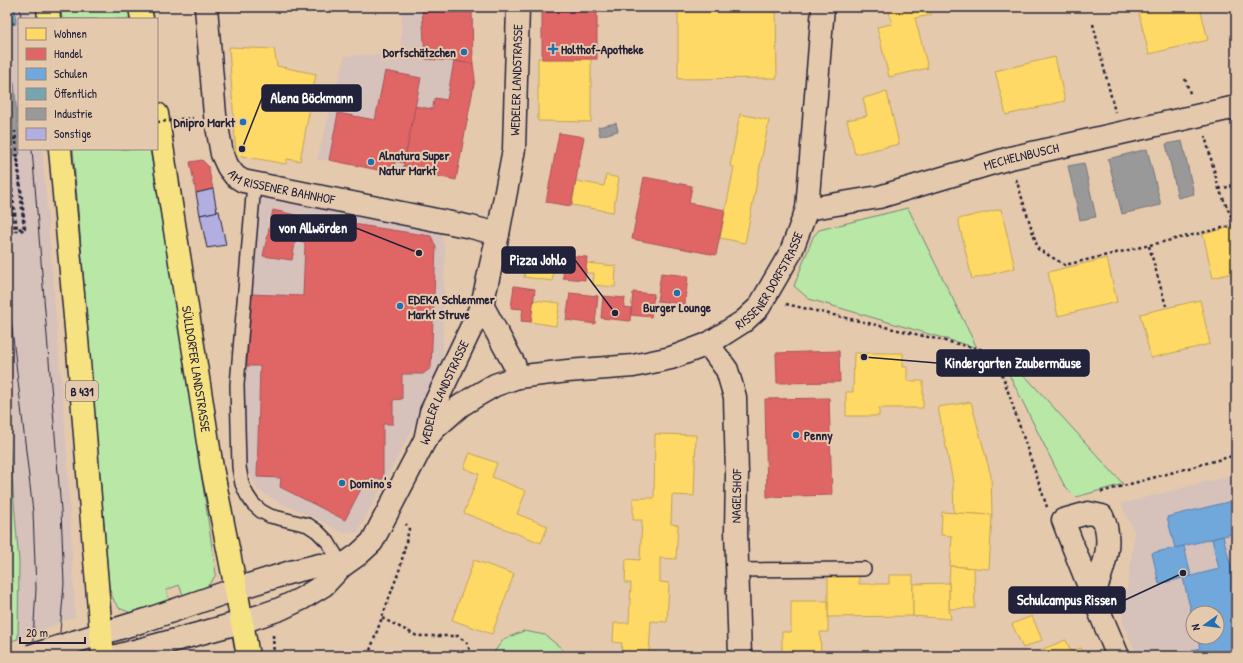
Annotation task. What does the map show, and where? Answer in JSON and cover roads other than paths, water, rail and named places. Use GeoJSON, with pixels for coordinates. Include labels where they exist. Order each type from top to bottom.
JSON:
{"type":"FeatureCollection","features":[{"type":"Feature","properties":{"kind":"main road"},"geometry":{"type":"LineString","coordinates":[[48,7],[49,18]]}},
{"type":"Feature","properties":{"kind":"main road"},"geometry":{"type":"LineString","coordinates":[[140,7],[142,18]]}},
{"type":"Feature","properties":{"kind":"main road","name":"SÜLLDORFER LANDSTRASSE"},"geometry":{"type":"LineString","coordinates":[[167,117],[212,468],[248,656]]}},
{"type":"Feature","properties":{"kind":"main road","name":"B 431"},"geometry":{"type":"LineString","coordinates":[[60,150],[103,656]]}},
{"type":"Feature","properties":{"kind":"street","name":"AM RISSENER BAHNHOF"},"geometry":{"type":"LineString","coordinates":[[206,7],[215,115],[222,154],[228,167],[235,176],[243,181],[254,184],[471,227],[498,234]]}},
{"type":"Feature","properties":{"kind":"street","name":"WEDELER LANDSTRASSE"},"geometry":{"type":"LineString","coordinates":[[116,656],[242,622],[301,600],[324,585],[342,566],[359,554],[372,542],[425,440],[431,412],[482,305],[498,234],[514,149],[518,7]]}},
{"type":"Feature","properties":{"kind":"street","name":"RISSENER DORFSTRASSE"},"geometry":{"type":"LineString","coordinates":[[425,440],[439,424],[460,406],[495,385],[518,377],[568,371],[633,366],[670,358],[708,344],[744,321],[758,307],[791,252],[807,209],[823,7]]}},
{"type":"Feature","properties":{"kind":"street","name":"MECHELNBUSCH"},"geometry":{"type":"LineString","coordinates":[[807,209],[879,197],[1010,158],[1236,108]]}},
{"type":"Feature","properties":{"kind":"street"},"geometry":{"type":"LineString","coordinates":[[482,305],[514,364],[518,377]]}},
{"type":"Feature","properties":{"kind":"street","name":"NAGELSHOF"},"geometry":{"type":"LineString","coordinates":[[708,344],[727,370],[734,397],[737,474],[736,531],[740,656]]}},
{"type":"Feature","properties":{"kind":"street"},"geometry":{"type":"LineString","coordinates":[[1094,597],[1108,548],[1108,533],[1102,516],[1088,513],[1063,520],[1074,550],[1118,656]]}},
{"type":"Feature","properties":{"kind":"street"},"geometry":{"type":"LineString","coordinates":[[30,656],[146,620],[291,572],[320,565],[342,566]]}},
{"type":"Feature","properties":{"kind":"lane"},"geometry":{"type":"LineString","coordinates":[[254,184],[237,385],[239,467],[242,484],[253,504],[261,511],[270,516],[308,525],[318,531],[328,542],[342,566]]}},
{"type":"Feature","properties":{"kind":"lane"},"geometry":{"type":"LineString","coordinates":[[737,570],[864,569]]}},
{"type":"Feature","properties":{"kind":"tram line"},"geometry":{"type":"LineString","coordinates":[[20,7],[21,18]]}},
{"type":"Feature","properties":{"kind":"tram line"},"geometry":{"type":"LineString","coordinates":[[32,150],[61,510],[64,584],[58,656]]}},
{"type":"Feature","properties":{"kind":"tram line"},"geometry":{"type":"LineString","coordinates":[[7,285],[33,512],[36,589],[32,656]]}},
{"type":"Feature","properties":{"kind":"place","name":"Holthof-Apotheke"},"geometry":{"type":"Point","coordinates":[553,49]}},
{"type":"Feature","properties":{"kind":"place","name":"Dorfschätzchen"},"geometry":{"type":"Point","coordinates":[464,52]}},
{"type":"Feature","properties":{"kind":"place","name":"Dnipro Markt"},"geometry":{"type":"Point","coordinates":[243,122]}},
{"type":"Feature","properties":{"kind":"place","name":"Alena Böckmann"},"geometry":{"type":"Point","coordinates":[242,149]}},
{"type":"Feature","properties":{"kind":"place","name":"Alnatura Super Natur Markt"},"geometry":{"type":"Point","coordinates":[371,162]}},
{"type":"Feature","properties":{"kind":"place","name":"von Allwörden"},"geometry":{"type":"Point","coordinates":[419,253]}},
{"type":"Feature","properties":{"kind":"place","name":"Burger Lounge"},"geometry":{"type":"Point","coordinates":[677,293]}},
{"type":"Feature","properties":{"kind":"place","name":"EDEKA Schlemmer Markt Struve"},"geometry":{"type":"Point","coordinates":[400,306]}},
{"type":"Feature","properties":{"kind":"place","name":"Pizza Johlo"},"geometry":{"type":"Point","coordinates":[615,313]}},
{"type":"Feature","properties":{"kind":"place","name":"Kindergarten Zaubermäuse"},"geometry":{"type":"Point","coordinates":[864,357]}},
{"type":"Feature","properties":{"kind":"place","name":"Penny"},"geometry":{"type":"Point","coordinates":[796,435]}},
{"type":"Feature","properties":{"kind":"place","name":"Domino's"},"geometry":{"type":"Point","coordinates":[342,483]}},
{"type":"Feature","properties":{"kind":"place","name":"Schulcampus Rissen"},"geometry":{"type":"Point","coordinates":[1183,573]}}]}
